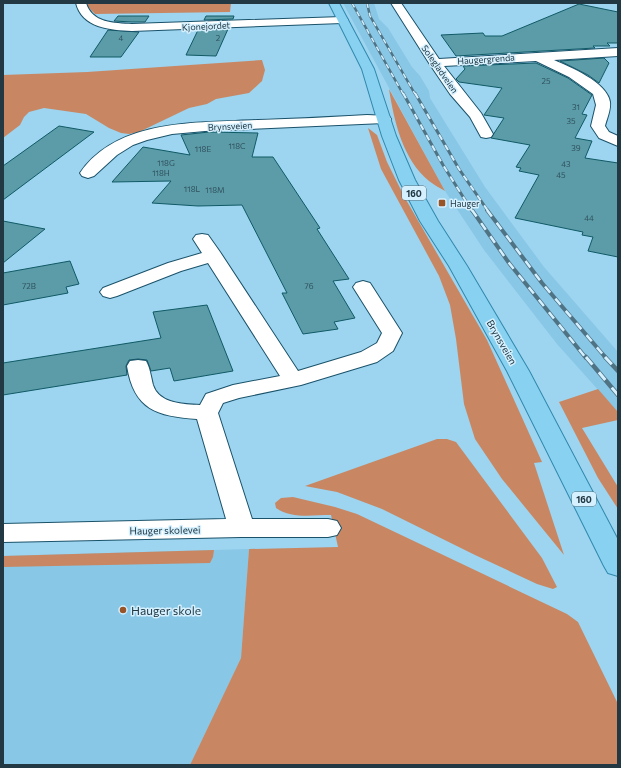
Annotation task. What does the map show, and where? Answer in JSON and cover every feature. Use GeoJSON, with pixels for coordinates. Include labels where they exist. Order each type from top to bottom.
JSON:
{"type":"FeatureCollection","features":[{"type":"Feature","properties":{"kind":"main road","name":"Brynsveien"},"geometry":{"type":"LineString","coordinates":[[334,3],[368,69],[398,160],[419,202],[429,221],[462,272],[518,371],[618,566]]}},
{"type":"Feature","properties":{"kind":"street","name":"Kjonejordet"},"geometry":{"type":"LineString","coordinates":[[81,3],[83,11],[95,21],[108,25],[139,28],[342,20]]}},
{"type":"Feature","properties":{"kind":"street","name":"Solegladveien"},"geometry":{"type":"LineString","coordinates":[[396,3],[435,63],[455,91],[476,116],[486,134]]}},
{"type":"Feature","properties":{"kind":"street","name":"Haugergrenda"},"geometry":{"type":"LineString","coordinates":[[435,63],[618,52]]}},
{"type":"Feature","properties":{"kind":"street"},"geometry":{"type":"LineString","coordinates":[[537,56],[571,74],[598,92],[602,99],[603,106],[598,126],[604,135],[618,142]]}},
{"type":"Feature","properties":{"kind":"street","name":"Brynsveien"},"geometry":{"type":"LineString","coordinates":[[88,173],[109,153],[129,141],[156,133],[217,127],[384,119]]}},
{"type":"Feature","properties":{"kind":"street"},"geometry":{"type":"LineString","coordinates":[[202,240],[214,256],[293,380]]}},
{"type":"Feature","properties":{"kind":"street"},"geometry":{"type":"LineString","coordinates":[[110,292],[172,268],[202,258],[214,256]]}},
{"type":"Feature","properties":{"kind":"street"},"geometry":{"type":"LineString","coordinates":[[241,528],[235,501],[213,439],[207,413],[214,399],[233,392],[293,380],[369,357],[386,347],[392,333],[363,287]]}},
{"type":"Feature","properties":{"kind":"street"},"geometry":{"type":"LineString","coordinates":[[138,366],[144,388],[154,402],[176,410],[207,413]]}},
{"type":"Feature","properties":{"kind":"street","name":"Hauger skolevei"},"geometry":{"type":"LineString","coordinates":[[3,533],[241,528],[328,528]]}},
{"type":"Feature","properties":{"kind":"shaded area"},"geometry":{"type":"Polygon","coordinates":[[[87,3],[231,3],[230,12],[95,14],[88,7],[87,3]]]}},
{"type":"Feature","properties":{"kind":"shaded area"},"geometry":{"type":"Polygon","coordinates":[[[343,3],[374,3],[379,19],[388,28],[412,67],[420,76],[429,91],[430,98],[485,187],[544,267],[618,352],[618,412],[557,344],[484,250],[445,191],[343,3]]]}},
{"type":"Feature","properties":{"kind":"shaded area"},"geometry":{"type":"Polygon","coordinates":[[[262,60],[265,70],[262,81],[249,93],[216,99],[207,104],[189,108],[139,132],[129,134],[121,133],[109,128],[86,114],[44,108],[29,112],[24,117],[20,125],[3,138],[3,75],[87,72],[262,60]]]}},
{"type":"Feature","properties":{"kind":"shaded area"},"geometry":{"type":"Polygon","coordinates":[[[389,89],[445,191],[431,182],[412,162],[397,127],[389,89]]]}},
{"type":"Feature","properties":{"kind":"shaded area"},"geometry":{"type":"Polygon","coordinates":[[[368,128],[377,135],[387,162],[405,198],[487,340],[542,462],[534,463],[564,555],[502,479],[475,439],[464,404],[450,305],[439,276],[381,169],[368,128]]]}},
{"type":"Feature","properties":{"kind":"shaded area"},"geometry":{"type":"Polygon","coordinates":[[[598,389],[618,412],[618,420],[582,428],[618,487],[618,509],[598,478],[559,402],[598,389]]]}},
{"type":"Feature","properties":{"kind":"shaded area"},"geometry":{"type":"Polygon","coordinates":[[[437,439],[447,439],[456,442],[542,558],[557,587],[553,589],[537,584],[382,509],[337,492],[305,486],[437,439]]]}},
{"type":"Feature","properties":{"kind":"shaded area"},"geometry":{"type":"Polygon","coordinates":[[[293,497],[357,514],[567,614],[578,622],[618,704],[618,765],[190,765],[241,658],[249,549],[338,547],[331,515],[295,515],[276,508],[275,503],[281,498],[293,497]]]}},
{"type":"Feature","properties":{"kind":"shaded area","name":"Hauger skole"},"geometry":{"type":"Polygon","coordinates":[[[249,549],[241,658],[190,765],[3,765],[3,556],[249,549]]]}},
{"type":"Feature","properties":{"kind":"shaded area"},"geometry":{"type":"Polygon","coordinates":[[[214,550],[210,563],[3,567],[3,556],[214,550]]]}},
{"type":"Feature","properties":{"kind":"building"},"geometry":{"type":"Polygon","coordinates":[[[579,4],[618,12],[618,43],[607,43],[610,46],[593,46],[595,48],[456,56],[441,35],[483,33],[485,36],[502,36],[579,4]]]}},
{"type":"Feature","properties":{"kind":"building"},"geometry":{"type":"Polygon","coordinates":[[[118,16],[149,16],[145,22],[114,21],[118,16]]]}},
{"type":"Feature","properties":{"kind":"building"},"geometry":{"type":"Polygon","coordinates":[[[206,16],[234,16],[233,19],[204,20],[206,16]]]}},
{"type":"Feature","properties":{"kind":"building"},"geometry":{"type":"Polygon","coordinates":[[[228,29],[216,56],[186,55],[198,30],[228,29]]]}},
{"type":"Feature","properties":{"kind":"building"},"geometry":{"type":"Polygon","coordinates":[[[108,30],[139,32],[121,57],[90,57],[108,30]]]}},
{"type":"Feature","properties":{"kind":"building"},"geometry":{"type":"Polygon","coordinates":[[[604,58],[609,63],[599,83],[588,75],[560,61],[604,58]]]}},
{"type":"Feature","properties":{"kind":"building"},"geometry":{"type":"Polygon","coordinates":[[[536,63],[568,78],[592,95],[582,114],[587,115],[575,138],[592,141],[585,158],[618,163],[618,257],[588,251],[593,237],[582,235],[583,232],[515,218],[539,175],[519,171],[521,168],[516,167],[530,145],[491,138],[504,118],[484,115],[502,88],[459,82],[456,79],[465,69],[463,66],[536,63]]]}},
{"type":"Feature","properties":{"kind":"building"},"geometry":{"type":"Polygon","coordinates":[[[59,126],[94,132],[3,200],[3,166],[59,126]]]}},
{"type":"Feature","properties":{"kind":"building"},"geometry":{"type":"Polygon","coordinates":[[[209,132],[258,133],[252,157],[273,157],[320,228],[317,229],[349,279],[333,281],[355,318],[334,322],[338,329],[303,334],[282,293],[287,293],[242,205],[198,206],[152,203],[171,181],[112,182],[143,147],[190,155],[181,135],[209,132]]]}},
{"type":"Feature","properties":{"kind":"building"},"geometry":{"type":"Polygon","coordinates":[[[3,221],[45,229],[3,263],[3,221]]]}},
{"type":"Feature","properties":{"kind":"building"},"geometry":{"type":"Polygon","coordinates":[[[70,261],[79,284],[66,287],[68,293],[3,305],[3,273],[70,261]]]}},
{"type":"Feature","properties":{"kind":"building"},"geometry":{"type":"Polygon","coordinates":[[[207,305],[233,371],[174,381],[170,368],[151,371],[147,360],[138,359],[129,360],[126,366],[127,375],[3,395],[3,363],[161,338],[153,312],[207,305]]]}},
{"type":"Feature","properties":{"kind":"railway"},"geometry":{"type":"LineString","coordinates":[[352,3],[403,94]]}},
{"type":"Feature","properties":{"kind":"railway"},"geometry":{"type":"LineString","coordinates":[[367,3],[370,16],[415,94]]}},
{"type":"Feature","properties":{"kind":"railway"},"geometry":{"type":"LineString","coordinates":[[403,93],[443,165],[472,211]]}},
{"type":"Feature","properties":{"kind":"railway"},"geometry":{"type":"LineString","coordinates":[[415,93],[459,169],[488,211]]}},
{"type":"Feature","properties":{"kind":"railway"},"geometry":{"type":"LineString","coordinates":[[472,210],[509,263],[586,358]]}},
{"type":"Feature","properties":{"kind":"railway"},"geometry":{"type":"LineString","coordinates":[[487,210],[542,283],[606,358]]}},
{"type":"Feature","properties":{"kind":"railway"},"geometry":{"type":"LineString","coordinates":[[586,357],[618,395]]}},
{"type":"Feature","properties":{"kind":"railway"},"geometry":{"type":"LineString","coordinates":[[605,357],[618,371]]}},
{"type":"Feature","properties":{"kind":"place","name":"Hauger"},"geometry":{"type":"Point","coordinates":[442,203]}},
{"type":"Feature","properties":{"kind":"place","name":"Hauger skole"},"geometry":{"type":"Point","coordinates":[123,610]}}]}
